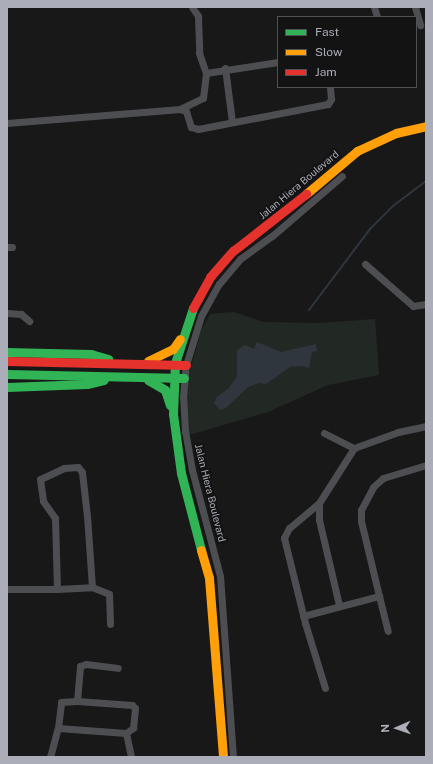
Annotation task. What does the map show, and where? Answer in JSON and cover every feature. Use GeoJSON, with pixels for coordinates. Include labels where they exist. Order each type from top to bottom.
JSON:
{"type":"FeatureCollection","features":[{"type":"Feature","properties":{"kind":"street"},"geometry":{"type":"LineString","coordinates":[[7,123],[180,109],[203,98],[206,73],[199,53],[198,16],[192,7]]}},
{"type":"Feature","properties":{"kind":"street"},"geometry":{"type":"LineString","coordinates":[[415,7],[421,25]]}},
{"type":"Feature","properties":{"kind":"street"},"geometry":{"type":"LineString","coordinates":[[206,73],[225,68],[277,62]]}},
{"type":"Feature","properties":{"kind":"street"},"geometry":{"type":"LineString","coordinates":[[225,68],[232,122]]}},
{"type":"Feature","properties":{"kind":"street"},"geometry":{"type":"LineString","coordinates":[[180,109],[186,111],[191,127],[194,129],[328,104],[331,99],[330,88]]}},
{"type":"Feature","properties":{"kind":"street","name":"Jalan Hiera Boulevard"},"geometry":{"type":"LineString","coordinates":[[173,377],[175,363],[191,312],[210,277],[233,251],[266,227],[357,151],[396,133],[426,126]]}},
{"type":"Feature","properties":{"kind":"street","name":"Jalan Hiera Boulevard"},"geometry":{"type":"LineString","coordinates":[[233,757],[220,585],[192,470],[185,432],[184,378],[186,365],[200,316],[219,284],[240,259],[272,236],[342,176]]}},
{"type":"Feature","properties":{"kind":"street"},"geometry":{"type":"LineString","coordinates":[[266,227],[272,236]]}},
{"type":"Feature","properties":{"kind":"street"},"geometry":{"type":"LineString","coordinates":[[365,264],[413,306],[426,304]]}},
{"type":"Feature","properties":{"kind":"street"},"geometry":{"type":"LineString","coordinates":[[7,313],[21,314],[29,321]]}},
{"type":"Feature","properties":{"kind":"street"},"geometry":{"type":"LineString","coordinates":[[142,363],[172,349],[185,332]]}},
{"type":"Feature","properties":{"kind":"street"},"geometry":{"type":"LineString","coordinates":[[7,352],[91,354],[122,363]]}},
{"type":"Feature","properties":{"kind":"street"},"geometry":{"type":"LineString","coordinates":[[7,361],[175,363],[186,365]]}},
{"type":"Feature","properties":{"kind":"street"},"geometry":{"type":"LineString","coordinates":[[7,374],[184,378]]}},
{"type":"Feature","properties":{"kind":"street"},"geometry":{"type":"LineString","coordinates":[[7,386],[87,384],[122,377]]}},
{"type":"Feature","properties":{"kind":"street"},"geometry":{"type":"LineString","coordinates":[[141,377],[158,384],[165,390],[173,414]]}},
{"type":"Feature","properties":{"kind":"street"},"geometry":{"type":"LineString","coordinates":[[173,377],[173,414],[181,473],[210,586],[223,757]]}},
{"type":"Feature","properties":{"kind":"street"},"geometry":{"type":"LineString","coordinates":[[325,688],[304,616],[284,538],[289,528],[319,503],[354,448],[398,432],[426,426]]}},
{"type":"Feature","properties":{"kind":"street"},"geometry":{"type":"LineString","coordinates":[[324,432],[354,448]]}},
{"type":"Feature","properties":{"kind":"street"},"geometry":{"type":"LineString","coordinates":[[388,632],[360,521],[361,510],[373,487],[383,478],[426,465]]}},
{"type":"Feature","properties":{"kind":"street"},"geometry":{"type":"LineString","coordinates":[[57,589],[55,518],[43,501],[40,479],[64,468],[76,467],[82,472],[92,556],[92,587]]}},
{"type":"Feature","properties":{"kind":"street"},"geometry":{"type":"LineString","coordinates":[[319,503],[319,520],[339,605]]}},
{"type":"Feature","properties":{"kind":"street"},"geometry":{"type":"LineString","coordinates":[[210,586],[220,585]]}},
{"type":"Feature","properties":{"kind":"street"},"geometry":{"type":"LineString","coordinates":[[7,589],[92,587],[109,594],[110,624]]}},
{"type":"Feature","properties":{"kind":"street"},"geometry":{"type":"LineString","coordinates":[[304,616],[339,605],[379,596]]}},
{"type":"Feature","properties":{"kind":"street"},"geometry":{"type":"LineString","coordinates":[[77,701],[80,666],[86,664],[118,668]]}},
{"type":"Feature","properties":{"kind":"street"},"geometry":{"type":"LineString","coordinates":[[50,757],[58,728],[60,702],[77,701],[132,705],[135,708],[135,723],[133,728],[126,733],[58,728]]}},
{"type":"Feature","properties":{"kind":"street"},"geometry":{"type":"LineString","coordinates":[[126,733],[131,757]]}},
{"type":"Feature","properties":{"kind":"shaded area"},"geometry":{"type":"Polygon","coordinates":[[[234,312],[263,322],[319,323],[375,319],[379,375],[328,385],[268,412],[189,435],[185,406],[188,378],[201,331],[210,314],[234,312]]]}},
{"type":"Feature","properties":{"kind":"shaded area"},"geometry":{"type":"Polygon","coordinates":[[[257,342],[281,352],[316,344],[317,351],[312,352],[309,368],[303,366],[290,367],[266,384],[259,383],[248,387],[226,408],[220,410],[214,403],[217,397],[229,388],[237,376],[237,350],[245,345],[254,349],[257,342]]]}},
{"type":"Feature","properties":{"kind":"waterway"},"geometry":{"type":"LineString","coordinates":[[309,310],[370,229],[393,206],[426,181]]}},
{"type":"Feature","properties":{"kind":"traffic: fast"},"geometry":{"type":"LineString","coordinates":[[193,308],[175,363],[173,414],[181,473],[201,550]]}},
{"type":"Feature","properties":{"kind":"traffic: fast"},"geometry":{"type":"LineString","coordinates":[[7,352],[91,354],[108,359]]}},
{"type":"Feature","properties":{"kind":"traffic: fast"},"geometry":{"type":"LineString","coordinates":[[7,374],[184,378]]}},
{"type":"Feature","properties":{"kind":"traffic: fast"},"geometry":{"type":"LineString","coordinates":[[7,387],[87,384],[104,380]]}},
{"type":"Feature","properties":{"kind":"traffic: fast"},"geometry":{"type":"LineString","coordinates":[[148,380],[165,390],[170,405]]}},
{"type":"Feature","properties":{"kind":"traffic: slow"},"geometry":{"type":"LineString","coordinates":[[306,194],[357,151],[396,133],[426,126]]}},
{"type":"Feature","properties":{"kind":"traffic: slow"},"geometry":{"type":"LineString","coordinates":[[148,361],[173,349],[180,339]]}},
{"type":"Feature","properties":{"kind":"traffic: slow"},"geometry":{"type":"LineString","coordinates":[[201,550],[209,578],[223,757]]}},
{"type":"Feature","properties":{"kind":"traffic: jam"},"geometry":{"type":"LineString","coordinates":[[193,308],[210,277],[233,251],[306,194]]}},
{"type":"Feature","properties":{"kind":"traffic: jam"},"geometry":{"type":"LineString","coordinates":[[7,361],[186,365]]}}]}
